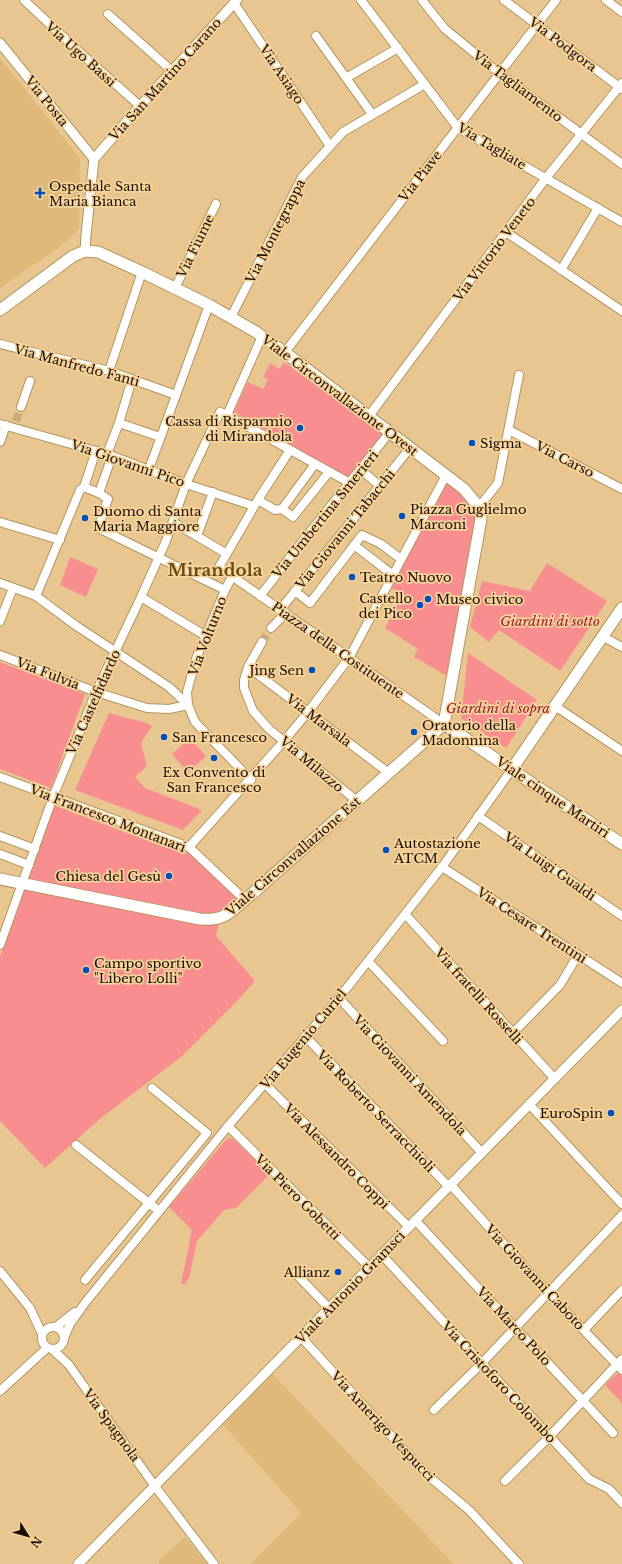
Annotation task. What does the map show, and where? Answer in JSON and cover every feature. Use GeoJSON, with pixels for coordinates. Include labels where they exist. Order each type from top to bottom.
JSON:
{"type":"FeatureCollection","features":[{"type":"Feature","properties":{"kind":"main road","name":"Viale Circonvallazione Ovest"},"geometry":{"type":"LineString","coordinates":[[86,251],[98,252],[142,272],[209,305],[262,336],[390,432],[464,490],[479,507]]}},
{"type":"Feature","properties":{"kind":"main road"},"geometry":{"type":"LineString","coordinates":[[0,310],[73,256],[86,251]]}},
{"type":"Feature","properties":{"kind":"main road"},"geometry":{"type":"LineString","coordinates":[[444,724],[481,519],[479,507]]}},
{"type":"Feature","properties":{"kind":"main road"},"geometry":{"type":"LineString","coordinates":[[512,769],[622,608]]}},
{"type":"Feature","properties":{"kind":"main road","name":"Viale cinque Martiri"},"geometry":{"type":"LineString","coordinates":[[444,724],[622,844]]}},
{"type":"Feature","properties":{"kind":"main road","name":"Viale Circonvallazione Est"},"geometry":{"type":"LineString","coordinates":[[0,879],[23,882],[200,919],[213,920],[228,914],[245,900],[444,724]]}},
{"type":"Feature","properties":{"kind":"street","name":"Via Ugo Bassi"},"geometry":{"type":"LineString","coordinates":[[24,0],[140,106]]}},
{"type":"Feature","properties":{"kind":"street","name":"Via Tagliate"},"geometry":{"type":"LineString","coordinates":[[361,0],[458,128],[622,222]]}},
{"type":"Feature","properties":{"kind":"street","name":"Via Tagliamento"},"geometry":{"type":"LineString","coordinates":[[422,0],[445,29],[499,73],[622,164]]}},
{"type":"Feature","properties":{"kind":"street","name":"Via Podgora"},"geometry":{"type":"LineString","coordinates":[[504,0],[621,86]]}},
{"type":"Feature","properties":{"kind":"street","name":"Via Piave"},"geometry":{"type":"LineString","coordinates":[[285,352],[556,0]]}},
{"type":"Feature","properties":{"kind":"street"},"geometry":{"type":"LineString","coordinates":[[606,0],[622,12]]}},
{"type":"Feature","properties":{"kind":"street","name":"Via San Martino Carano"},"geometry":{"type":"LineString","coordinates":[[94,159],[235,2]]}},
{"type":"Feature","properties":{"kind":"street","name":"Via Asiago"},"geometry":{"type":"LineString","coordinates":[[235,2],[330,146]]}},
{"type":"Feature","properties":{"kind":"street"},"geometry":{"type":"LineString","coordinates":[[108,14],[172,71]]}},
{"type":"Feature","properties":{"kind":"street"},"geometry":{"type":"LineString","coordinates":[[316,36],[372,114]]}},
{"type":"Feature","properties":{"kind":"street","name":"Via Posta"},"geometry":{"type":"LineString","coordinates":[[0,43],[94,159]]}},
{"type":"Feature","properties":{"kind":"street"},"geometry":{"type":"LineString","coordinates":[[346,78],[398,48]]}},
{"type":"Feature","properties":{"kind":"street","name":"Via Montegrappa"},"geometry":{"type":"LineString","coordinates":[[231,317],[302,177],[343,132],[425,84]]}},
{"type":"Feature","properties":{"kind":"street","name":"Via Vittorio Veneto"},"geometry":{"type":"LineString","coordinates":[[369,416],[546,178],[621,86]]}},
{"type":"Feature","properties":{"kind":"street"},"geometry":{"type":"LineString","coordinates":[[86,251],[86,235],[94,159]]}},
{"type":"Feature","properties":{"kind":"street","name":"Via Fiume"},"geometry":{"type":"LineString","coordinates":[[174,288],[216,204]]}},
{"type":"Feature","properties":{"kind":"street"},"geometry":{"type":"LineString","coordinates":[[561,270],[598,208]]}},
{"type":"Feature","properties":{"kind":"street"},"geometry":{"type":"LineString","coordinates":[[506,232],[622,311]]}},
{"type":"Feature","properties":{"kind":"street"},"geometry":{"type":"LineString","coordinates":[[109,371],[142,272]]}},
{"type":"Feature","properties":{"kind":"street"},"geometry":{"type":"LineString","coordinates":[[148,469],[209,305]]}},
{"type":"Feature","properties":{"kind":"street"},"geometry":{"type":"LineString","coordinates":[[262,336],[227,415],[350,483]]}},
{"type":"Feature","properties":{"kind":"street","name":"Via Manfredo Fanti"},"geometry":{"type":"LineString","coordinates":[[0,344],[109,371],[176,395]]}},
{"type":"Feature","properties":{"kind":"street"},"geometry":{"type":"LineString","coordinates":[[479,507],[498,483],[519,375]]}},
{"type":"Feature","properties":{"kind":"street"},"geometry":{"type":"LineString","coordinates":[[99,493],[132,379]]}},
{"type":"Feature","properties":{"kind":"street"},"geometry":{"type":"LineString","coordinates":[[21,407],[30,381]]}},
{"type":"Feature","properties":{"kind":"street","name":"Via Castelfidardo"},"geometry":{"type":"LineString","coordinates":[[0,945],[53,797],[96,692],[141,597],[173,522],[186,484],[220,412],[227,415]]}},
{"type":"Feature","properties":{"kind":"street"},"geometry":{"type":"LineString","coordinates":[[119,423],[160,437]]}},
{"type":"Feature","properties":{"kind":"street"},"geometry":{"type":"LineString","coordinates":[[0,442],[9,424]]}},
{"type":"Feature","properties":{"kind":"street","name":"Via Giovanni Pico"},"geometry":{"type":"LineString","coordinates":[[9,424],[109,455],[186,484],[256,503],[275,510],[282,509],[293,517],[329,472]]}},
{"type":"Feature","properties":{"kind":"street","name":"Via Carso"},"geometry":{"type":"LineString","coordinates":[[509,430],[621,485]]}},
{"type":"Feature","properties":{"kind":"street","name":"Via Umbertina Smerieri"},"geometry":{"type":"LineString","coordinates":[[260,596],[390,432]]}},
{"type":"Feature","properties":{"kind":"street","name":"Via Giovanni Tabacchi"},"geometry":{"type":"LineString","coordinates":[[283,612],[295,591],[410,448]]}},
{"type":"Feature","properties":{"kind":"street"},"geometry":{"type":"LineString","coordinates":[[173,522],[227,554],[256,503],[290,450]]}},
{"type":"Feature","properties":{"kind":"street"},"geometry":{"type":"LineString","coordinates":[[36,596],[80,490],[84,487],[96,451]]}},
{"type":"Feature","properties":{"kind":"street"},"geometry":{"type":"LineString","coordinates":[[282,509],[315,464]]}},
{"type":"Feature","properties":{"kind":"street"},"geometry":{"type":"LineString","coordinates":[[360,470],[380,486]]}},
{"type":"Feature","properties":{"kind":"street"},"geometry":{"type":"LineString","coordinates":[[189,847],[251,780],[308,712],[349,658],[446,476]]}},
{"type":"Feature","properties":{"kind":"street"},"geometry":{"type":"LineString","coordinates":[[84,487],[99,493],[108,499],[98,528],[225,590],[232,577]]}},
{"type":"Feature","properties":{"kind":"street"},"geometry":{"type":"LineString","coordinates":[[197,536],[213,492]]}},
{"type":"Feature","properties":{"kind":"street"},"geometry":{"type":"LineString","coordinates":[[0,522],[60,540]]}},
{"type":"Feature","properties":{"kind":"street"},"geometry":{"type":"LineString","coordinates":[[295,591],[310,603],[362,535],[381,544],[401,559]]}},
{"type":"Feature","properties":{"kind":"street"},"geometry":{"type":"LineString","coordinates":[[354,545],[393,575]]}},
{"type":"Feature","properties":{"kind":"street","name":"Piazza della Costituente"},"geometry":{"type":"LineString","coordinates":[[227,554],[219,567],[444,724]]}},
{"type":"Feature","properties":{"kind":"street"},"geometry":{"type":"LineString","coordinates":[[0,583],[36,596],[75,625],[169,687],[188,705],[195,722],[251,780]]}},
{"type":"Feature","properties":{"kind":"street"},"geometry":{"type":"LineString","coordinates":[[0,621],[13,588]]}},
{"type":"Feature","properties":{"kind":"street","name":"Via Volturno"},"geometry":{"type":"LineString","coordinates":[[188,705],[187,692],[196,659],[225,590]]}},
{"type":"Feature","properties":{"kind":"street"},"geometry":{"type":"LineString","coordinates":[[141,597],[206,636]]}},
{"type":"Feature","properties":{"kind":"street"},"geometry":{"type":"LineString","coordinates":[[271,628],[283,612]]}},
{"type":"Feature","properties":{"kind":"street"},"geometry":{"type":"LineString","coordinates":[[602,636],[621,645]]}},
{"type":"Feature","properties":{"kind":"street","name":"Via Milazzo"},"geometry":{"type":"LineString","coordinates":[[262,642],[248,666],[244,680],[244,688],[253,711],[261,721],[284,741],[357,801]]}},
{"type":"Feature","properties":{"kind":"street","name":"Via Fulvia"},"geometry":{"type":"LineString","coordinates":[[0,655],[96,692],[147,708],[169,709],[188,705]]}},
{"type":"Feature","properties":{"kind":"street","name":"Via Marsala"},"geometry":{"type":"LineString","coordinates":[[248,666],[389,773]]}},
{"type":"Feature","properties":{"kind":"street"},"geometry":{"type":"LineString","coordinates":[[555,706],[622,751]]}},
{"type":"Feature","properties":{"kind":"street","name":"Via Eugenio Curiel"},"geometry":{"type":"LineString","coordinates":[[64,1340],[70,1324],[84,1303],[228,1126],[339,998],[442,867],[512,769]]}},
{"type":"Feature","properties":{"kind":"street","name":"Via Francesco Montanari"},"geometry":{"type":"LineString","coordinates":[[0,777],[189,847],[245,900]]}},
{"type":"Feature","properties":{"kind":"street","name":"Via Luigi Gualdi"},"geometry":{"type":"LineString","coordinates":[[478,816],[622,916]]}},
{"type":"Feature","properties":{"kind":"street"},"geometry":{"type":"LineString","coordinates":[[0,836],[34,849]]}},
{"type":"Feature","properties":{"kind":"street"},"geometry":{"type":"LineString","coordinates":[[0,854],[29,864]]}},
{"type":"Feature","properties":{"kind":"street","name":"Via Cesare Trentini"},"geometry":{"type":"LineString","coordinates":[[442,867],[622,983]]}},
{"type":"Feature","properties":{"kind":"street","name":"Via fratelli Rosselli"},"geometry":{"type":"LineString","coordinates":[[405,914],[554,1078]]}},
{"type":"Feature","properties":{"kind":"street"},"geometry":{"type":"LineString","coordinates":[[513,1032],[560,985],[578,955]]}},
{"type":"Feature","properties":{"kind":"street"},"geometry":{"type":"LineString","coordinates":[[368,961],[443,1041]]}},
{"type":"Feature","properties":{"kind":"street","name":"Via Giovanni Amendola"},"geometry":{"type":"LineString","coordinates":[[339,998],[482,1153]]}},
{"type":"Feature","properties":{"kind":"street","name":"Viale Antonio Gramsci"},"geometry":{"type":"LineString","coordinates":[[78,1564],[622,1010]]}},
{"type":"Feature","properties":{"kind":"street","name":"Via Roberto Serracchioli"},"geometry":{"type":"LineString","coordinates":[[305,1036],[449,1185]]}},
{"type":"Feature","properties":{"kind":"street","name":"Via Alessandro Coppi"},"geometry":{"type":"LineString","coordinates":[[265,1084],[412,1224]]}},
{"type":"Feature","properties":{"kind":"street"},"geometry":{"type":"LineString","coordinates":[[152,1088],[216,1141]]}},
{"type":"Feature","properties":{"kind":"street"},"geometry":{"type":"LineString","coordinates":[[529,1104],[622,1204]]}},
{"type":"Feature","properties":{"kind":"street","name":"Via Piero Gobetti"},"geometry":{"type":"LineString","coordinates":[[228,1126],[369,1267]]}},
{"type":"Feature","properties":{"kind":"street"},"geometry":{"type":"LineString","coordinates":[[85,1280],[207,1133]]}},
{"type":"Feature","properties":{"kind":"street"},"geometry":{"type":"LineString","coordinates":[[76,1145],[159,1211]]}},
{"type":"Feature","properties":{"kind":"street","name":"Via Giovanni Caboto"},"geometry":{"type":"LineString","coordinates":[[449,1185],[548,1293],[620,1365]]}},
{"type":"Feature","properties":{"kind":"street"},"geometry":{"type":"LineString","coordinates":[[434,1410],[481,1364],[622,1215]]}},
{"type":"Feature","properties":{"kind":"street","name":"Via Marco Polo"},"geometry":{"type":"LineString","coordinates":[[412,1224],[515,1327],[613,1433]]}},
{"type":"Feature","properties":{"kind":"street","name":"Via Cristoforo Colombo"},"geometry":{"type":"LineString","coordinates":[[381,1254],[481,1364],[589,1479],[609,1489],[622,1503]]}},
{"type":"Feature","properties":{"kind":"street","name":"Via Spagnola"},"geometry":{"type":"LineString","coordinates":[[0,1271],[30,1308],[41,1319],[54,1327]]}},
{"type":"Feature","properties":{"kind":"street"},"geometry":{"type":"LineString","coordinates":[[296,1273],[329,1308]]}},
{"type":"Feature","properties":{"kind":"street"},"geometry":{"type":"LineString","coordinates":[[584,1330],[622,1290]]}},
{"type":"Feature","properties":{"kind":"street","name":"Via Eugenio Curiel"},"geometry":{"type":"LineString","coordinates":[[54,1327],[71,1316],[84,1303]]}},
{"type":"Feature","properties":{"kind":"street","name":"Via Spagnola"},"geometry":{"type":"LineString","coordinates":[[30,1308],[46,1343],[69,1365]]}},
{"type":"Feature","properties":{"kind":"street"},"geometry":{"type":"LineString","coordinates":[[0,1391],[25,1367],[46,1343],[46,1328],[54,1327],[62,1331],[64,1340],[58,1348],[46,1343]]}},
{"type":"Feature","properties":{"kind":"street","name":"Via Amerigo Vespucci"},"geometry":{"type":"LineString","coordinates":[[301,1337],[426,1474],[469,1510],[519,1564]]}},
{"type":"Feature","properties":{"kind":"street","name":"Via Spagnola"},"geometry":{"type":"LineString","coordinates":[[64,1340],[64,1355],[69,1365],[154,1485],[214,1564]]}},
{"type":"Feature","properties":{"kind":"street"},"geometry":{"type":"LineString","coordinates":[[505,1480],[550,1437],[620,1365]]}},
{"type":"Feature","properties":{"kind":"shaded area","name":"Ospedale Santa Maria Bianca"},"geometry":{"type":"Polygon","coordinates":[[[0,58],[80,158],[79,229],[61,246],[0,288],[0,58]]]}},
{"type":"Feature","properties":{"kind":"shaded area"},"geometry":{"type":"Polygon","coordinates":[[[271,1372],[454,1564],[250,1564],[301,1513],[220,1421],[271,1372]]]}},
{"type":"Feature","properties":{"kind":"shaded area"},"geometry":{"type":"Polygon","coordinates":[[[185,1537],[207,1564],[159,1564],[159,1560],[185,1537]]]}},
{"type":"Feature","properties":{"kind":"green space"},"geometry":{"type":"Polygon","coordinates":[[[284,362],[384,435],[350,479],[234,412],[248,382],[263,389],[268,379],[263,377],[270,363],[279,369],[284,362]]]}},
{"type":"Feature","properties":{"kind":"green space"},"geometry":{"type":"Polygon","coordinates":[[[445,481],[468,502],[475,513],[477,520],[452,679],[414,657],[418,649],[385,628],[403,594],[387,586],[445,481]]]}},
{"type":"Feature","properties":{"kind":"green space"},"geometry":{"type":"Polygon","coordinates":[[[70,557],[98,569],[86,597],[60,585],[70,557]]]}},
{"type":"Feature","properties":{"kind":"green space","name":"Giardini di sotto"},"geometry":{"type":"Polygon","coordinates":[[[547,563],[607,601],[560,671],[499,630],[489,642],[470,627],[482,581],[530,591],[547,563]]]}},
{"type":"Feature","properties":{"kind":"green space","name":"Giardini di sopra"},"geometry":{"type":"Polygon","coordinates":[[[468,653],[537,700],[506,748],[461,718],[468,653]]]}},
{"type":"Feature","properties":{"kind":"green space"},"geometry":{"type":"Polygon","coordinates":[[[0,662],[85,694],[51,788],[0,769],[0,662]]]}},
{"type":"Feature","properties":{"kind":"green space"},"geometry":{"type":"Polygon","coordinates":[[[109,713],[147,723],[152,726],[141,743],[147,766],[135,777],[145,788],[202,810],[183,830],[75,790],[109,713]]]}},
{"type":"Feature","properties":{"kind":"green space"},"geometry":{"type":"Polygon","coordinates":[[[190,738],[206,756],[188,772],[172,754],[190,738]]]}},
{"type":"Feature","properties":{"kind":"green space"},"geometry":{"type":"Polygon","coordinates":[[[53,805],[164,847],[192,854],[245,900],[213,920],[23,883],[53,805]]]}},
{"type":"Feature","properties":{"kind":"green space"},"geometry":{"type":"Polygon","coordinates":[[[24,885],[219,923],[216,936],[255,981],[181,1057],[101,1118],[45,1168],[0,1121],[0,957],[24,885]]]}},
{"type":"Feature","properties":{"kind":"green space"},"geometry":{"type":"Polygon","coordinates":[[[229,1138],[233,1139],[270,1174],[236,1208],[224,1210],[197,1241],[189,1278],[185,1284],[181,1284],[192,1230],[169,1207],[229,1138]]]}},
{"type":"Feature","properties":{"kind":"green space"},"geometry":{"type":"Polygon","coordinates":[[[619,1372],[622,1376],[622,1403],[605,1385],[619,1372]]]}},
{"type":"Feature","properties":{"kind":"tunnel"},"geometry":{"type":"LineString","coordinates":[[16,421],[21,407]]}},
{"type":"Feature","properties":{"kind":"tunnel"},"geometry":{"type":"LineString","coordinates":[[262,642],[271,628]]}},
{"type":"Feature","properties":{"kind":"place","name":"Ospedale Santa Maria Bianca"},"geometry":{"type":"Point","coordinates":[40,193]}},
{"type":"Feature","properties":{"kind":"place","name":"Cassa di Risparmio di Mirandola"},"geometry":{"type":"Point","coordinates":[300,428]}},
{"type":"Feature","properties":{"kind":"place","name":"Sigma"},"geometry":{"type":"Point","coordinates":[472,443]}},
{"type":"Feature","properties":{"kind":"place","name":"Piazza Guglielmo Marconi"},"geometry":{"type":"Point","coordinates":[402,516]}},
{"type":"Feature","properties":{"kind":"place","name":"Duomo di Santa Maria Maggiore"},"geometry":{"type":"Point","coordinates":[85,518]}},
{"type":"Feature","properties":{"kind":"place","name":"Teatro Nuovo"},"geometry":{"type":"Point","coordinates":[352,577]}},
{"type":"Feature","properties":{"kind":"place","name":"Museo civico"},"geometry":{"type":"Point","coordinates":[428,599]}},
{"type":"Feature","properties":{"kind":"place","name":"Castello dei Pico"},"geometry":{"type":"Point","coordinates":[420,605]}},
{"type":"Feature","properties":{"kind":"place","name":"Jing Sen"},"geometry":{"type":"Point","coordinates":[312,670]}},
{"type":"Feature","properties":{"kind":"place","name":"Oratorio della Madonnina"},"geometry":{"type":"Point","coordinates":[414,732]}},
{"type":"Feature","properties":{"kind":"place","name":"San Francesco"},"geometry":{"type":"Point","coordinates":[164,737]}},
{"type":"Feature","properties":{"kind":"place","name":"Ex Convento di San Francesco"},"geometry":{"type":"Point","coordinates":[214,758]}},
{"type":"Feature","properties":{"kind":"place","name":"Autostazione ATCM"},"geometry":{"type":"Point","coordinates":[386,850]}},
{"type":"Feature","properties":{"kind":"place","name":"Chiesa del Gesù"},"geometry":{"type":"Point","coordinates":[169,876]}},
{"type":"Feature","properties":{"kind":"place","name":"Campo sportivo \"Libero Lolli\""},"geometry":{"type":"Point","coordinates":[86,970]}},
{"type":"Feature","properties":{"kind":"place","name":"EuroSpin"},"geometry":{"type":"Point","coordinates":[611,1113]}},
{"type":"Feature","properties":{"kind":"place","name":"Allianz"},"geometry":{"type":"Point","coordinates":[338,1272]}},
{"type":"Feature","properties":{"kind":"district","name":"Mirandola"},"geometry":{"type":"Point","coordinates":[215,570]}}]}
